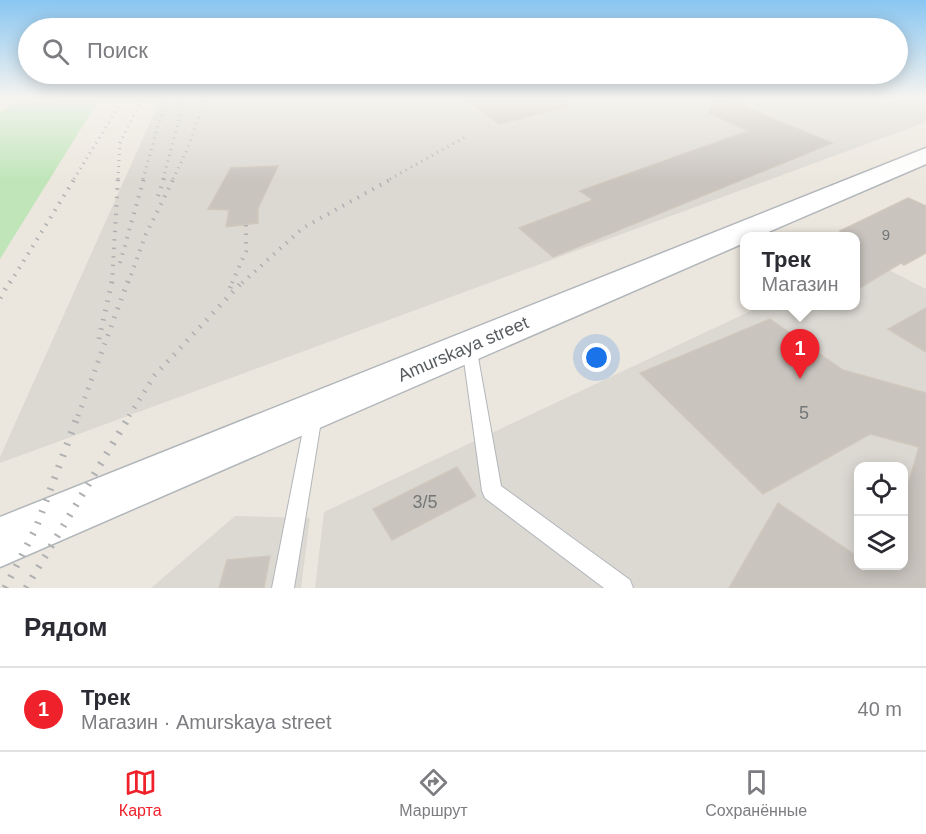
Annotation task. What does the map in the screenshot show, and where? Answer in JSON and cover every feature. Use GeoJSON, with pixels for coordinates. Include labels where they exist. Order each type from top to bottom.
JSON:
{"type":"FeatureCollection","features":[{"type":"Feature","properties":{"kind":"street","name":"Amurskaya street"},"geometry":{"type":"LineString","coordinates":[[742,232],[926,155]]}},
{"type":"Feature","properties":{"kind":"street","name":"Amurskaya street"},"geometry":{"type":"LineString","coordinates":[[0,542],[740,233]]}},
{"type":"Feature","properties":{"kind":"lane"},"geometry":{"type":"LineString","coordinates":[[469,346],[492,491],[622,588]]}},
{"type":"Feature","properties":{"kind":"lane"},"geometry":{"type":"LineString","coordinates":[[283,588],[314,412]]}},
{"type":"Feature","properties":{"kind":"shaded area"},"geometry":{"type":"Polygon","coordinates":[[[149,125],[917,125],[0,463],[0,457],[149,125]]]}},
{"type":"Feature","properties":{"kind":"shaded area"},"geometry":{"type":"Polygon","coordinates":[[[883,267],[926,289],[926,588],[315,588],[324,512],[753,310],[860,310],[860,273],[883,267]]]}},
{"type":"Feature","properties":{"kind":"shaded area"},"geometry":{"type":"Polygon","coordinates":[[[235,516],[310,518],[301,588],[151,588],[235,516]]]}},
{"type":"Feature","properties":{"kind":"green space"},"geometry":{"type":"Polygon","coordinates":[[[0,125],[83,125],[0,259],[0,125]]]}},
{"type":"Feature","properties":{"kind":"building"},"geometry":{"type":"Polygon","coordinates":[[[736,125],[790,125],[832,143],[553,257],[519,228],[593,200],[580,191],[748,131],[736,125]]]}},
{"type":"Feature","properties":{"kind":"building"},"geometry":{"type":"Polygon","coordinates":[[[278,166],[258,208],[258,223],[226,227],[229,210],[208,209],[231,168],[278,166]]]}},
{"type":"Feature","properties":{"kind":"building"},"geometry":{"type":"Polygon","coordinates":[[[908,198],[926,206],[926,253],[904,265],[901,263],[860,288],[860,232],[840,231],[908,198]]]}},
{"type":"Feature","properties":{"kind":"building"},"geometry":{"type":"Polygon","coordinates":[[[926,308],[926,352],[888,329],[926,308]]]}},
{"type":"Feature","properties":{"kind":"building"},"geometry":{"type":"Polygon","coordinates":[[[770,319],[843,370],[926,393],[926,588],[729,588],[778,503],[854,554],[854,570],[908,570],[908,484],[919,447],[870,434],[763,494],[640,373],[770,319]]]}},
{"type":"Feature","properties":{"kind":"building"},"geometry":{"type":"Polygon","coordinates":[[[457,467],[476,496],[392,540],[373,509],[457,467]]]}},
{"type":"Feature","properties":{"kind":"building"},"geometry":{"type":"Polygon","coordinates":[[[270,556],[264,588],[219,588],[227,560],[270,556]]]}},
{"type":"Feature","properties":{"kind":"railway"},"geometry":{"type":"LineString","coordinates":[[74,179],[107,125]]}},
{"type":"Feature","properties":{"kind":"railway"},"geometry":{"type":"LineString","coordinates":[[118,179],[120,143],[129,125]]}},
{"type":"Feature","properties":{"kind":"railway"},"geometry":{"type":"LineString","coordinates":[[143,179],[158,125]]}},
{"type":"Feature","properties":{"kind":"railway"},"geometry":{"type":"LineString","coordinates":[[163,179],[178,125]]}},
{"type":"Feature","properties":{"kind":"railway"},"geometry":{"type":"LineString","coordinates":[[173,179],[196,125]]}},
{"type":"Feature","properties":{"kind":"railway"},"geometry":{"type":"LineString","coordinates":[[390,179],[467,136]]}},
{"type":"Feature","properties":{"kind":"railway"},"geometry":{"type":"LineString","coordinates":[[10,283],[75,178]]}},
{"type":"Feature","properties":{"kind":"railway"},"geometry":{"type":"LineString","coordinates":[[112,283],[118,178]]}},
{"type":"Feature","properties":{"kind":"railway"},"geometry":{"type":"LineString","coordinates":[[120,263],[144,178]]}},
{"type":"Feature","properties":{"kind":"railway"},"geometry":{"type":"LineString","coordinates":[[158,196],[164,178]]}},
{"type":"Feature","properties":{"kind":"railway"},"geometry":{"type":"LineString","coordinates":[[128,283],[146,234],[174,178]]}},
{"type":"Feature","properties":{"kind":"railway"},"geometry":{"type":"LineString","coordinates":[[242,283],[303,228],[393,178]]}},
{"type":"Feature","properties":{"kind":"railway"},"geometry":{"type":"LineString","coordinates":[[232,283],[246,251],[246,225]]}},
{"type":"Feature","properties":{"kind":"railway"},"geometry":{"type":"LineString","coordinates":[[0,298],[10,281]]}},
{"type":"Feature","properties":{"kind":"railway"},"geometry":{"type":"LineString","coordinates":[[99,339],[112,281]]}},
{"type":"Feature","properties":{"kind":"railway"},"geometry":{"type":"LineString","coordinates":[[78,416],[128,281]]}},
{"type":"Feature","properties":{"kind":"railway"},"geometry":{"type":"LineString","coordinates":[[230,288],[233,281]]}},
{"type":"Feature","properties":{"kind":"railway"},"geometry":{"type":"LineString","coordinates":[[129,416],[155,375],[243,281]]}},
{"type":"Feature","properties":{"kind":"railway"},"geometry":{"type":"LineString","coordinates":[[5,588],[36,528],[78,415]]}},
{"type":"Feature","properties":{"kind":"railway"},"geometry":{"type":"LineString","coordinates":[[26,588],[130,415]]}},
{"type":"Feature","properties":{"kind":"place","name":"Трек"},"geometry":{"type":"Point","coordinates":[800,379]}}]}
